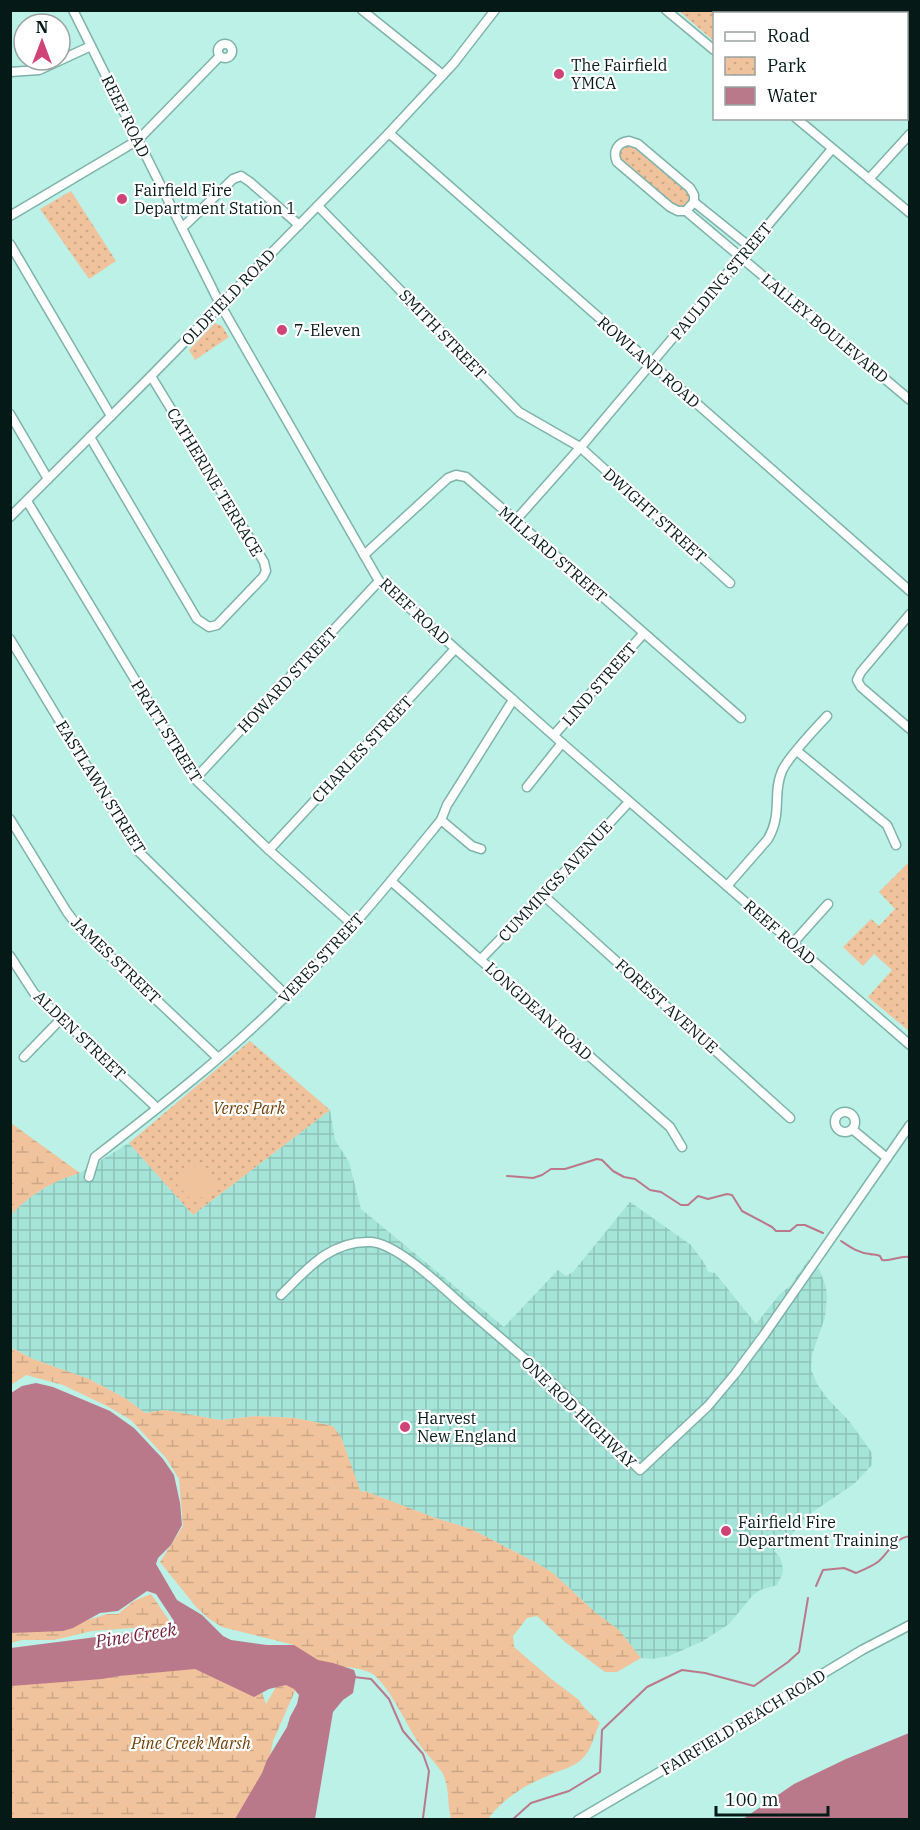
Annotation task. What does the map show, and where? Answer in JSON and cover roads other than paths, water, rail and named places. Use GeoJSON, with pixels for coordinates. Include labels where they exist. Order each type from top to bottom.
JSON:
{"type":"FeatureCollection","features":[{"type":"Feature","properties":{"kind":"street","name":"REEF ROAD"},"geometry":{"type":"LineString","coordinates":[[73,10],[220,304],[379,580],[629,802],[909,1045]]}},
{"type":"Feature","properties":{"kind":"street"},"geometry":{"type":"LineString","coordinates":[[362,10],[443,75]]}},
{"type":"Feature","properties":{"kind":"street","name":"OLDFIELD ROAD"},"geometry":{"type":"LineString","coordinates":[[10,517],[389,133],[443,75],[495,10]]}},
{"type":"Feature","properties":{"kind":"street"},"geometry":{"type":"LineString","coordinates":[[666,10],[713,49]]}},
{"type":"Feature","properties":{"kind":"street"},"geometry":{"type":"LineString","coordinates":[[10,72],[39,70],[91,46]]}},
{"type":"Feature","properties":{"kind":"street"},"geometry":{"type":"LineString","coordinates":[[10,216],[138,141],[220,56]]}},
{"type":"Feature","properties":{"kind":"street"},"geometry":{"type":"LineString","coordinates":[[798,120],[909,213]]}},
{"type":"Feature","properties":{"kind":"street","name":"ROWLAND ROAD"},"geometry":{"type":"LineString","coordinates":[[389,133],[909,591]]}},
{"type":"Feature","properties":{"kind":"street"},"geometry":{"type":"LineString","coordinates":[[869,179],[909,134]]}},
{"type":"Feature","properties":{"kind":"street","name":"LALLEY BOULEVARD"},"geometry":{"type":"LineString","coordinates":[[694,202],[694,195],[690,188],[638,144],[629,141],[620,144],[615,150],[619,165],[670,207],[678,211],[686,211],[909,400]]}},
{"type":"Feature","properties":{"kind":"street","name":"PAULDING STREET"},"geometry":{"type":"LineString","coordinates":[[515,521],[832,149]]}},
{"type":"Feature","properties":{"kind":"street"},"geometry":{"type":"LineString","coordinates":[[182,228],[233,179],[241,176],[299,225]]}},
{"type":"Feature","properties":{"kind":"street"},"geometry":{"type":"LineString","coordinates":[[686,211],[694,202],[750,247]]}},
{"type":"Feature","properties":{"kind":"street","name":"SMITH STREET"},"geometry":{"type":"LineString","coordinates":[[318,206],[519,412],[580,447]]}},
{"type":"Feature","properties":{"kind":"street"},"geometry":{"type":"LineString","coordinates":[[10,244],[111,416]]}},
{"type":"Feature","properties":{"kind":"street","name":"CATHERINE TERRACE"},"geometry":{"type":"LineString","coordinates":[[90,437],[197,619],[208,627],[217,625],[263,577],[264,562],[151,376]]}},
{"type":"Feature","properties":{"kind":"street"},"geometry":{"type":"LineString","coordinates":[[10,414],[48,479]]}},
{"type":"Feature","properties":{"kind":"street","name":"DWIGHT STREET"},"geometry":{"type":"LineString","coordinates":[[580,447],[730,583]]}},
{"type":"Feature","properties":{"kind":"street","name":"MILLARD STREET"},"geometry":{"type":"LineString","coordinates":[[364,555],[448,478],[456,475],[466,477],[741,718]]}},
{"type":"Feature","properties":{"kind":"street","name":"PRATT STREET"},"geometry":{"type":"LineString","coordinates":[[27,501],[195,779],[268,850],[353,925]]}},
{"type":"Feature","properties":{"kind":"street","name":"HOWARD STREET"},"geometry":{"type":"LineString","coordinates":[[195,779],[379,580]]}},
{"type":"Feature","properties":{"kind":"street"},"geometry":{"type":"LineString","coordinates":[[909,614],[861,672],[858,680],[861,687],[909,729]]}},
{"type":"Feature","properties":{"kind":"street","name":"LIND STREET"},"geometry":{"type":"LineString","coordinates":[[554,735],[643,633]]}},
{"type":"Feature","properties":{"kind":"street","name":"EASTLAWN STREET"},"geometry":{"type":"LineString","coordinates":[[10,639],[138,851],[287,996]]}},
{"type":"Feature","properties":{"kind":"street","name":"CHARLES STREET"},"geometry":{"type":"LineString","coordinates":[[268,850],[455,649]]}},
{"type":"Feature","properties":{"kind":"street","name":"VERES STREET"},"geometry":{"type":"LineString","coordinates":[[89,1177],[95,1157],[218,1058],[287,996],[353,925],[441,820],[447,805],[513,700]]}},
{"type":"Feature","properties":{"kind":"street"},"geometry":{"type":"LineString","coordinates":[[727,886],[768,839],[777,815],[782,770],[826,716]]}},
{"type":"Feature","properties":{"kind":"street"},"geometry":{"type":"LineString","coordinates":[[527,787],[562,743]]}},
{"type":"Feature","properties":{"kind":"street"},"geometry":{"type":"LineString","coordinates":[[797,751],[886,825],[896,845]]}},
{"type":"Feature","properties":{"kind":"street","name":"CUMMINGS AVENUE"},"geometry":{"type":"LineString","coordinates":[[481,959],[629,802]]}},
{"type":"Feature","properties":{"kind":"street","name":"JAMES STREET"},"geometry":{"type":"LineString","coordinates":[[10,819],[76,924],[218,1058]]}},
{"type":"Feature","properties":{"kind":"street"},"geometry":{"type":"LineString","coordinates":[[441,820],[472,846],[481,849]]}},
{"type":"Feature","properties":{"kind":"street","name":"LONGDEAN ROAD"},"geometry":{"type":"LineString","coordinates":[[391,881],[670,1127],[682,1147]]}},
{"type":"Feature","properties":{"kind":"street","name":"FOREST AVENUE"},"geometry":{"type":"LineString","coordinates":[[543,895],[790,1118]]}},
{"type":"Feature","properties":{"kind":"street"},"geometry":{"type":"LineString","coordinates":[[793,943],[828,904]]}},
{"type":"Feature","properties":{"kind":"street","name":"ALDEN STREET"},"geometry":{"type":"LineString","coordinates":[[10,956],[34,993],[157,1108]]}},
{"type":"Feature","properties":{"kind":"street"},"geometry":{"type":"LineString","coordinates":[[24,1057],[61,1019]]}},
{"type":"Feature","properties":{"kind":"street","name":"ONE ROD HIGHWAY"},"geometry":{"type":"LineString","coordinates":[[281,1295],[321,1256],[340,1246],[374,1242],[395,1250],[439,1284],[528,1362],[640,1470],[708,1406],[735,1374],[909,1125]]}},
{"type":"Feature","properties":{"kind":"street"},"geometry":{"type":"LineString","coordinates":[[852,1129],[887,1158]]}},
{"type":"Feature","properties":{"kind":"street","name":"FAIRFIELD BEACH ROAD"},"geometry":{"type":"LineString","coordinates":[[578,1820],[862,1650],[909,1625]]}},
{"type":"Feature","properties":{"kind":"water","name":"Pine Creek"},"geometry":{"type":"Polygon","coordinates":[[[36,1383],[53,1387],[110,1411],[134,1428],[163,1459],[174,1475],[182,1525],[171,1545],[158,1558],[156,1564],[177,1600],[202,1615],[223,1636],[231,1640],[267,1645],[294,1645],[318,1660],[354,1670],[356,1676],[353,1693],[343,1700],[333,1712],[315,1819],[235,1819],[287,1727],[297,1704],[299,1695],[286,1685],[269,1689],[254,1697],[195,1669],[11,1686],[11,1648],[174,1627],[174,1621],[156,1594],[147,1591],[118,1611],[100,1613],[73,1628],[63,1631],[11,1633],[11,1393],[22,1386],[36,1383]]]}},
{"type":"Feature","properties":{"kind":"water"},"geometry":{"type":"Polygon","coordinates":[[[909,1733],[909,1819],[743,1819],[794,1784],[909,1733]]]}},
{"type":"Feature","properties":{"kind":"waterway"},"geometry":{"type":"LineString","coordinates":[[507,1176],[533,1178],[551,1169],[565,1169],[597,1159],[602,1160],[613,1171],[624,1177],[635,1179],[650,1190],[661,1192],[681,1205],[688,1205],[698,1196],[708,1199],[727,1194],[732,1195],[742,1211],[776,1231],[790,1231],[797,1225],[805,1225],[823,1233]]}},
{"type":"Feature","properties":{"kind":"waterway"},"geometry":{"type":"LineString","coordinates":[[841,1241],[858,1251],[880,1256],[882,1260],[910,1257]]}},
{"type":"Feature","properties":{"kind":"waterway"},"geometry":{"type":"LineString","coordinates":[[816,1586],[823,1570],[844,1568],[856,1573],[877,1563],[896,1543],[910,1536]]}},
{"type":"Feature","properties":{"kind":"waterway"},"geometry":{"type":"LineString","coordinates":[[512,1820],[531,1803],[569,1791],[600,1772],[602,1730],[647,1687],[682,1670],[705,1673],[754,1686],[788,1662],[799,1652],[808,1598]]}},
{"type":"Feature","properties":{"kind":"waterway"},"geometry":{"type":"LineString","coordinates":[[354,1677],[371,1679],[389,1699],[403,1731],[423,1754],[429,1771],[424,1820]]}},
{"type":"Feature","properties":{"kind":"place","name":"The Fairfield YMCA"},"geometry":{"type":"Point","coordinates":[559,74]}},
{"type":"Feature","properties":{"kind":"place","name":"Fairfield Fire Department Station 1"},"geometry":{"type":"Point","coordinates":[122,199]}},
{"type":"Feature","properties":{"kind":"place","name":"7-Eleven"},"geometry":{"type":"Point","coordinates":[282,330]}},
{"type":"Feature","properties":{"kind":"place","name":"Harvest New England"},"geometry":{"type":"Point","coordinates":[405,1427]}},
{"type":"Feature","properties":{"kind":"place","name":"Fairfield Fire Department Training"},"geometry":{"type":"Point","coordinates":[726,1531]}},
{"type":"Feature","properties":{"kind":"park label","name":"Veres Park"},"geometry":{"type":"Point","coordinates":[249,1108]}},
{"type":"Feature","properties":{"kind":"park label","name":"Pine Creek Marsh"},"geometry":{"type":"Point","coordinates":[191,1743]}}]}
